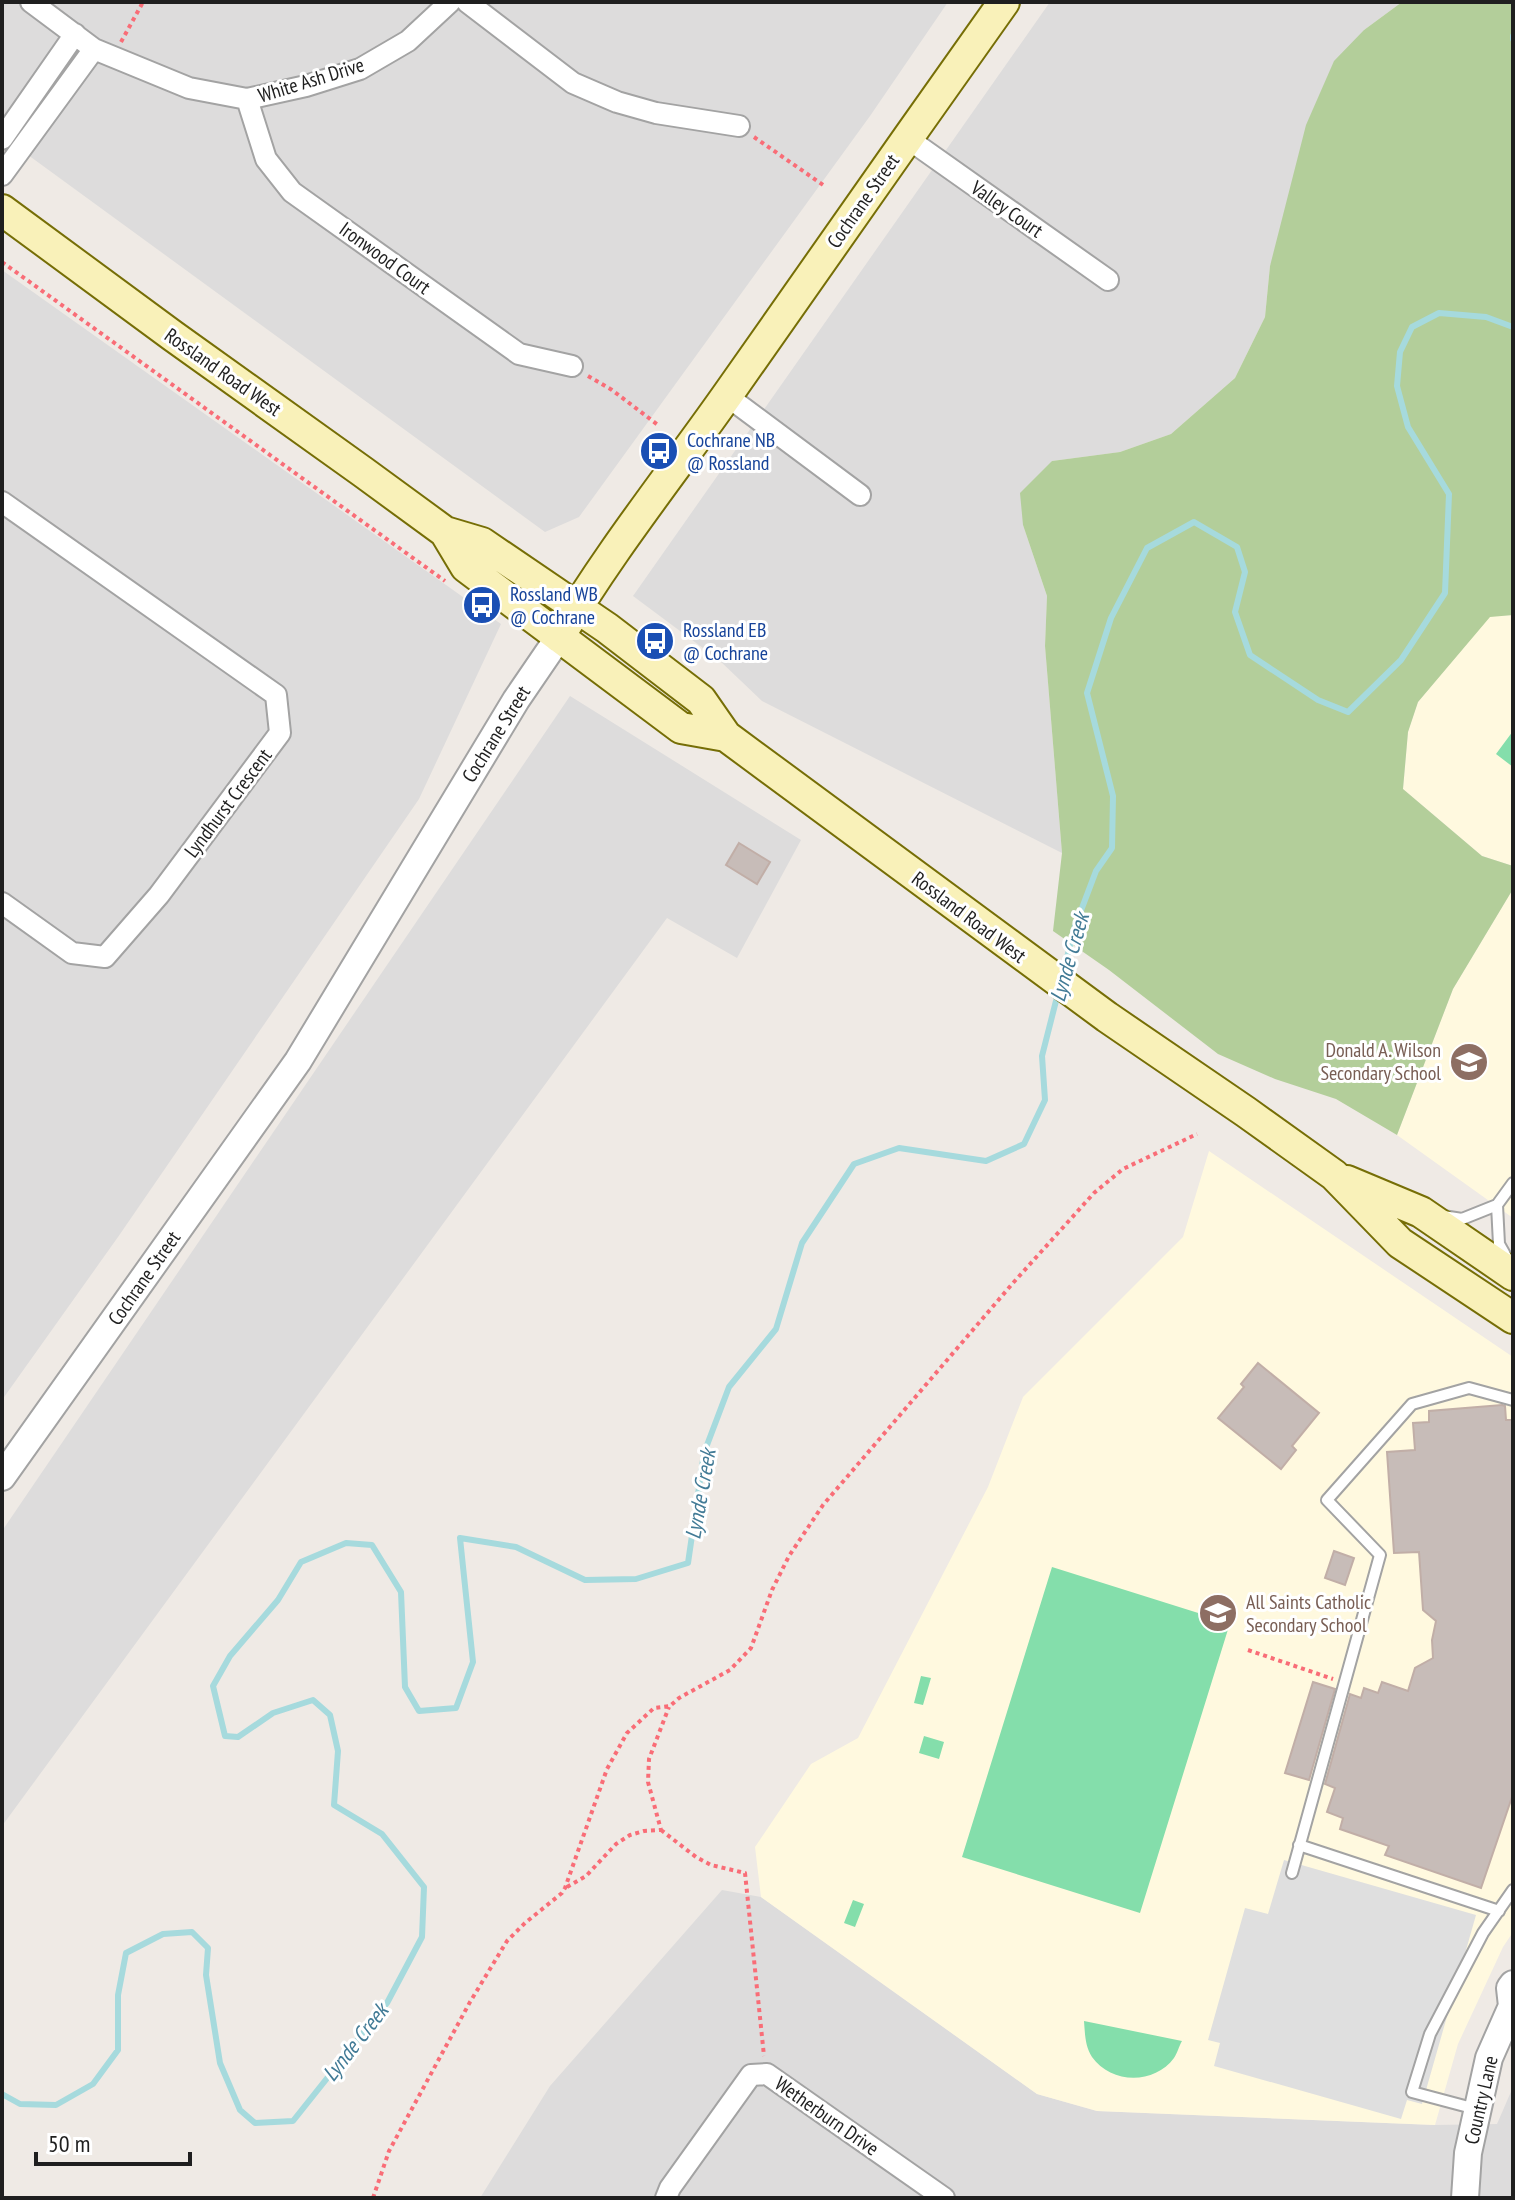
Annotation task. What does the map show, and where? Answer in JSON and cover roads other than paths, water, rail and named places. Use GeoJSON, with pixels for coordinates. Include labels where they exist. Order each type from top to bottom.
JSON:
{"type":"FeatureCollection","features":[{"type":"Feature","properties":{"kind":"main road","name":"Cochrane Street"},"geometry":{"type":"LineString","coordinates":[[559,637],[646,505],[727,396],[1004,2]]}},
{"type":"Feature","properties":{"kind":"main road","name":"Rossland Road West"},"geometry":{"type":"LineString","coordinates":[[2,210],[445,532],[482,543],[607,628],[701,700],[726,736],[1024,958],[1334,1175],[1400,1243],[1513,1318]]}},
{"type":"Feature","properties":{"kind":"main road","name":"Rossland Road West"},"geometry":{"type":"LineString","coordinates":[[445,532],[466,567],[681,728],[726,736]]}},
{"type":"Feature","properties":{"kind":"main road","name":"Rossland Road West"},"geometry":{"type":"LineString","coordinates":[[1334,1175],[1421,1212],[1513,1272]]}},
{"type":"Feature","properties":{"kind":"street","name":"White Ash Drive"},"geometry":{"type":"LineString","coordinates":[[31,2],[94,49],[189,88],[247,99],[306,86],[360,69],[408,41],[450,2]]}},
{"type":"Feature","properties":{"kind":"street"},"geometry":{"type":"LineString","coordinates":[[467,2],[573,83],[617,102],[656,113],[739,126]]}},
{"type":"Feature","properties":{"kind":"street"},"geometry":{"type":"LineString","coordinates":[[2,139],[75,34]]}},
{"type":"Feature","properties":{"kind":"street"},"geometry":{"type":"LineString","coordinates":[[2,175],[94,49]]}},
{"type":"Feature","properties":{"kind":"street","name":"Ironwood Court"},"geometry":{"type":"LineString","coordinates":[[247,99],[266,159],[292,192],[519,354],[572,366]]}},
{"type":"Feature","properties":{"kind":"street","name":"Valley Court"},"geometry":{"type":"LineString","coordinates":[[907,138],[1108,280]]}},
{"type":"Feature","properties":{"kind":"street"},"geometry":{"type":"LineString","coordinates":[[727,396],[860,495]]}},
{"type":"Feature","properties":{"kind":"street","name":"Lyndhurst Crescent"},"geometry":{"type":"LineString","coordinates":[[2,502],[276,695],[280,733],[159,895],[105,957],[72,953],[2,903]]}},
{"type":"Feature","properties":{"kind":"street","name":"Cochrane Street"},"geometry":{"type":"LineString","coordinates":[[2,1477],[298,1061],[516,700],[559,637]]}},
{"type":"Feature","properties":{"kind":"street","name":"Country Lane"},"geometry":{"type":"LineString","coordinates":[[1465,2198],[1468,2153],[1489,2058],[1513,1998]]}},
{"type":"Feature","properties":{"kind":"street","name":"Wetherburn Drive"},"geometry":{"type":"LineString","coordinates":[[666,2198],[751,2075],[767,2074],[944,2198]]}},
{"type":"Feature","properties":{"kind":"lane"},"geometry":{"type":"LineString","coordinates":[[1421,1212],[1462,1219],[1497,1205],[1513,1183]]}},
{"type":"Feature","properties":{"kind":"lane"},"geometry":{"type":"LineString","coordinates":[[1497,1205],[1499,1244],[1513,1272]]}},
{"type":"Feature","properties":{"kind":"lane"},"geometry":{"type":"LineString","coordinates":[[1292,1873],[1380,1555],[1327,1500],[1412,1404],[1469,1388],[1513,1400]]}},
{"type":"Feature","properties":{"kind":"lane"},"geometry":{"type":"LineString","coordinates":[[1299,1845],[1499,1911]]}},
{"type":"Feature","properties":{"kind":"lane"},"geometry":{"type":"LineString","coordinates":[[1478,2110],[1412,2092],[1430,2034],[1483,1933],[1513,1890]]}},
{"type":"Feature","properties":{"kind":"waterway","name":"Lynde Creek"},"geometry":{"type":"LineString","coordinates":[[1063,974],[1074,929],[1096,871],[1112,848],[1113,796],[1087,693],[1111,618],[1147,548],[1194,522],[1237,547],[1245,572],[1235,612],[1250,655],[1318,700],[1348,712],[1401,660],[1445,593],[1449,494],[1408,427],[1397,386],[1400,352],[1412,327],[1439,313],[1486,317],[1513,327]]}},
{"type":"Feature","properties":{"kind":"waterway","name":"Lynde Creek"},"geometry":{"type":"LineString","coordinates":[[2,2094],[20,2104],[56,2105],[93,2084],[118,2050],[118,1995],[126,1953],[163,1934],[192,1932],[208,1948],[206,1975],[220,2063],[240,2110],[255,2123],[293,2121],[387,2003],[422,1937],[424,1887],[382,1834],[334,1805],[338,1751],[330,1715],[313,1700],[273,1713],[238,1737],[225,1736],[213,1686],[230,1656],[278,1600],[301,1562],[346,1543],[372,1545],[401,1592],[405,1687],[419,1711],[456,1708],[473,1662],[460,1538],[516,1547],[585,1580],[636,1579],[688,1563],[704,1453],[729,1387],[776,1329],[802,1243],[854,1164],[899,1148],[986,1161],[1024,1144],[1045,1100],[1042,1056],[1058,993]]}},
{"type":"Feature","properties":{"kind":"place","name":"Cochrane NB @ Rossland"},"geometry":{"type":"Point","coordinates":[659,451]}},
{"type":"Feature","properties":{"kind":"place","name":"Rossland WB @ Cochrane"},"geometry":{"type":"Point","coordinates":[482,605]}},
{"type":"Feature","properties":{"kind":"place","name":"Rossland EB @ Cochrane"},"geometry":{"type":"Point","coordinates":[655,641]}},
{"type":"Feature","properties":{"kind":"place","name":"Donald A. Wilson Secondary School"},"geometry":{"type":"Point","coordinates":[1469,1062]}},
{"type":"Feature","properties":{"kind":"place","name":"All Saints Catholic Secondary School"},"geometry":{"type":"Point","coordinates":[1218,1613]}}]}
